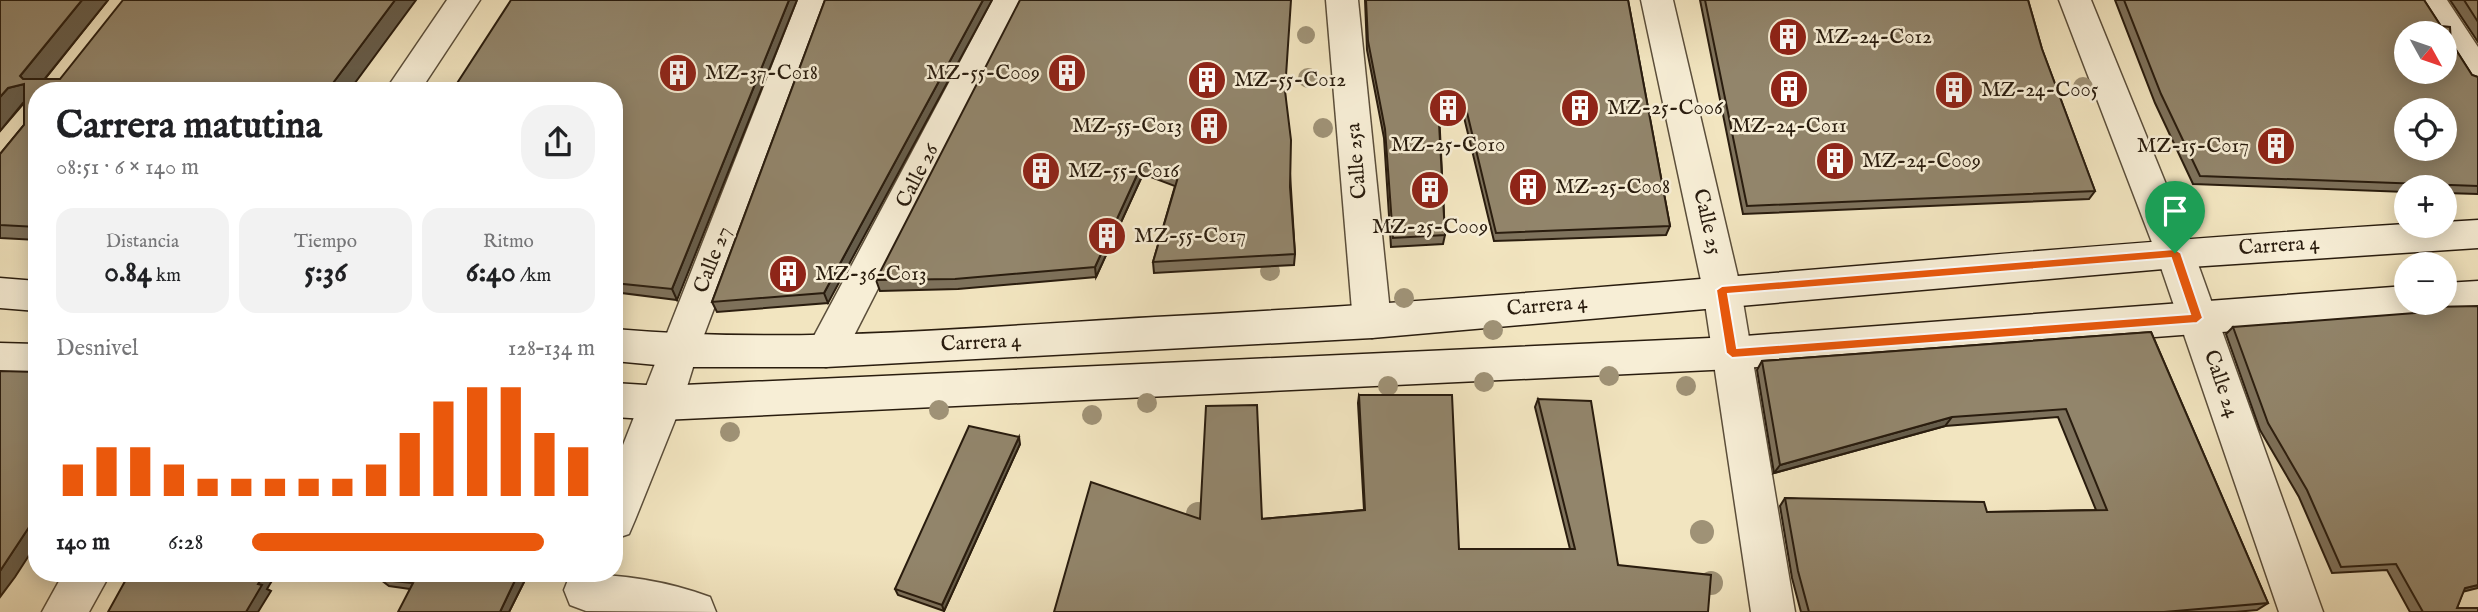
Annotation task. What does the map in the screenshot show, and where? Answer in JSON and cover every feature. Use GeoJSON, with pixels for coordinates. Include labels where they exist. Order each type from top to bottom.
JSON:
{"type":"FeatureCollection","features":[{"type":"Feature","properties":{"kind":"main road"},"geometry":{"type":"LineString","coordinates":[[408,82],[464,0]]}},
{"type":"Feature","properties":{"kind":"main road","name":"Calle 27"},"geometry":{"type":"LineString","coordinates":[[623,498],[662,403],[678,351],[814,0]]}},
{"type":"Feature","properties":{"kind":"main road","name":"Calle 26"},"geometry":{"type":"LineString","coordinates":[[826,351],[1009,0]]}},
{"type":"Feature","properties":{"kind":"main road","name":"Calle 25a"},"geometry":{"type":"LineString","coordinates":[[1342,0],[1372,322]]}},
{"type":"Feature","properties":{"kind":"main road","name":"Calle 25"},"geometry":{"type":"LineString","coordinates":[[1657,0],[1722,290],[1773,612]]}},
{"type":"Feature","properties":{"kind":"main road","name":"Calle 24"},"geometry":{"type":"LineString","coordinates":[[2075,0],[2175,253],[2301,612]]}},
{"type":"Feature","properties":{"kind":"main road"},"geometry":{"type":"LineString","coordinates":[[2430,0],[2478,74]]}},
{"type":"Feature","properties":{"kind":"main road","name":"Carrera 4"},"geometry":{"type":"LineString","coordinates":[[623,346],[678,351],[826,351],[1372,322],[2175,253],[2478,234]]}},
{"type":"Feature","properties":{"kind":"main road"},"geometry":{"type":"LineString","coordinates":[[0,293],[28,295]]}},
{"type":"Feature","properties":{"kind":"main road"},"geometry":{"type":"LineString","coordinates":[[2457,297],[2478,296]]}},
{"type":"Feature","properties":{"kind":"main road"},"geometry":{"type":"LineString","coordinates":[[623,401],[662,403],[1732,353],[2394,303]]}},
{"type":"Feature","properties":{"kind":"main road"},"geometry":{"type":"LineString","coordinates":[[0,359],[28,361]]}},
{"type":"Feature","properties":{"kind":"main road"},"geometry":{"type":"LineString","coordinates":[[64,612],[83,582]]}},
{"type":"Feature","properties":{"kind":"main road"},"geometry":{"type":"LineString","coordinates":[[585,592],[694,612]]}},
{"type":"Feature","properties":{"kind":"building"},"geometry":{"type":"Polygon","coordinates":[[[0,0],[82,0],[20,76],[23,79],[60,79],[123,0],[395,0],[334,82],[28,82],[28,227],[0,225],[0,154],[24,125],[24,84],[8,88],[0,97],[0,0]]]}},
{"type":"Feature","properties":{"kind":"building"},"geometry":{"type":"Polygon","coordinates":[[[511,0],[789,0],[672,289],[623,284],[623,82],[458,82],[511,0]]]}},
{"type":"Feature","properties":{"kind":"building"},"geometry":{"type":"Polygon","coordinates":[[[825,0],[983,0],[824,293],[712,302],[825,0]]]}},
{"type":"Feature","properties":{"kind":"building"},"geometry":{"type":"Polygon","coordinates":[[[1020,0],[1291,0],[1285,91],[1291,140],[1290,187],[1295,254],[1153,262],[1178,177],[1142,164],[1095,267],[955,279],[876,280],[1020,0]]]}},
{"type":"Feature","properties":{"kind":"building"},"geometry":{"type":"Polygon","coordinates":[[[1366,0],[1628,0],[1670,226],[1496,233],[1464,100],[1438,104],[1445,235],[1393,238],[1385,129],[1368,41],[1366,0]]]}},
{"type":"Feature","properties":{"kind":"building"},"geometry":{"type":"Polygon","coordinates":[[[1705,0],[2028,0],[2042,49],[2095,191],[1747,206],[1705,0]]]}},
{"type":"Feature","properties":{"kind":"building"},"geometry":{"type":"Polygon","coordinates":[[[2124,0],[2424,0],[2438,21],[2394,21],[2394,84],[2457,84],[2457,51],[2472,75],[2478,77],[2478,186],[2457,185],[2457,175],[2394,175],[2394,183],[2200,176],[2161,94],[2124,0]]]}},
{"type":"Feature","properties":{"kind":"building"},"geometry":{"type":"Polygon","coordinates":[[[2464,0],[2478,0],[2478,22],[2464,0]]]}},
{"type":"Feature","properties":{"kind":"building"},"geometry":{"type":"Polygon","coordinates":[[[2457,306],[2478,306],[2478,585],[2465,588],[2457,608],[2478,608],[2478,612],[2423,612],[2396,564],[2341,567],[2307,490],[2268,423],[2233,327],[2394,315],[2457,315],[2457,306]]]}},
{"type":"Feature","properties":{"kind":"building"},"geometry":{"type":"Polygon","coordinates":[[[2151,332],[2268,603],[2164,612],[1809,612],[1798,571],[1785,498],[1984,502],[1987,512],[2107,510],[2066,409],[1952,417],[1780,465],[1762,361],[2151,332]]]}},
{"type":"Feature","properties":{"kind":"building"},"geometry":{"type":"Polygon","coordinates":[[[0,371],[28,372],[28,529],[0,571],[0,371]]]}},
{"type":"Feature","properties":{"kind":"building"},"geometry":{"type":"Polygon","coordinates":[[[1359,395],[1452,395],[1459,549],[1575,549],[1538,399],[1591,401],[1618,565],[1711,575],[1708,612],[1054,612],[1091,482],[1200,519],[1206,406],[1257,405],[1262,519],[1365,510],[1359,395]]]}},
{"type":"Feature","properties":{"kind":"building"},"geometry":{"type":"Polygon","coordinates":[[[969,426],[1019,437],[942,605],[895,589],[969,426]]]}},
{"type":"Feature","properties":{"kind":"building"},"geometry":{"type":"Polygon","coordinates":[[[125,582],[259,582],[258,584],[262,585],[246,612],[108,612],[125,582]]]}},
{"type":"Feature","properties":{"kind":"building"},"geometry":{"type":"Polygon","coordinates":[[[402,582],[514,582],[500,612],[398,612],[413,583],[402,582]]]}},
{"type":"Feature","properties":{"kind":"place","name":"MZ-24-C012"},"geometry":{"type":"Point","coordinates":[1788,37]}},
{"type":"Feature","properties":{"kind":"place","name":"MZ-37-C018"},"geometry":{"type":"Point","coordinates":[678,73]}},
{"type":"Feature","properties":{"kind":"place","name":"MZ-55-C009"},"geometry":{"type":"Point","coordinates":[1067,73]}},
{"type":"Feature","properties":{"kind":"place","name":"MZ-55-C012"},"geometry":{"type":"Point","coordinates":[1207,80]}},
{"type":"Feature","properties":{"kind":"place","name":"MZ-24-C011"},"geometry":{"type":"Point","coordinates":[1789,89]}},
{"type":"Feature","properties":{"kind":"place","name":"MZ-24-C005"},"geometry":{"type":"Point","coordinates":[1954,90]}},
{"type":"Feature","properties":{"kind":"place","name":"MZ-25-C010"},"geometry":{"type":"Point","coordinates":[1448,108]}},
{"type":"Feature","properties":{"kind":"place","name":"MZ-25-C006"},"geometry":{"type":"Point","coordinates":[1580,108]}},
{"type":"Feature","properties":{"kind":"place","name":"MZ-55-C013"},"geometry":{"type":"Point","coordinates":[1209,126]}},
{"type":"Feature","properties":{"kind":"place","name":"MZ-15-C017"},"geometry":{"type":"Point","coordinates":[2276,146]}},
{"type":"Feature","properties":{"kind":"place","name":"MZ-24-C009"},"geometry":{"type":"Point","coordinates":[1835,161]}},
{"type":"Feature","properties":{"kind":"place","name":"MZ-55-C016"},"geometry":{"type":"Point","coordinates":[1041,171]}},
{"type":"Feature","properties":{"kind":"place","name":"MZ-25-C008"},"geometry":{"type":"Point","coordinates":[1528,187]}},
{"type":"Feature","properties":{"kind":"place","name":"MZ-25-C009"},"geometry":{"type":"Point","coordinates":[1430,190]}},
{"type":"Feature","properties":{"kind":"place","name":"MZ-55-C017"},"geometry":{"type":"Point","coordinates":[1107,236]}},
{"type":"Feature","properties":{"kind":"place","name":"MZ-36-C013"},"geometry":{"type":"Point","coordinates":[788,274]}},
{"type":"Feature","properties":{"kind":"route"},"geometry":{"type":"LineString","coordinates":[[2175,253],[2197,318],[1732,353],[1722,290],[1813,283],[2175,253]]}}]}
